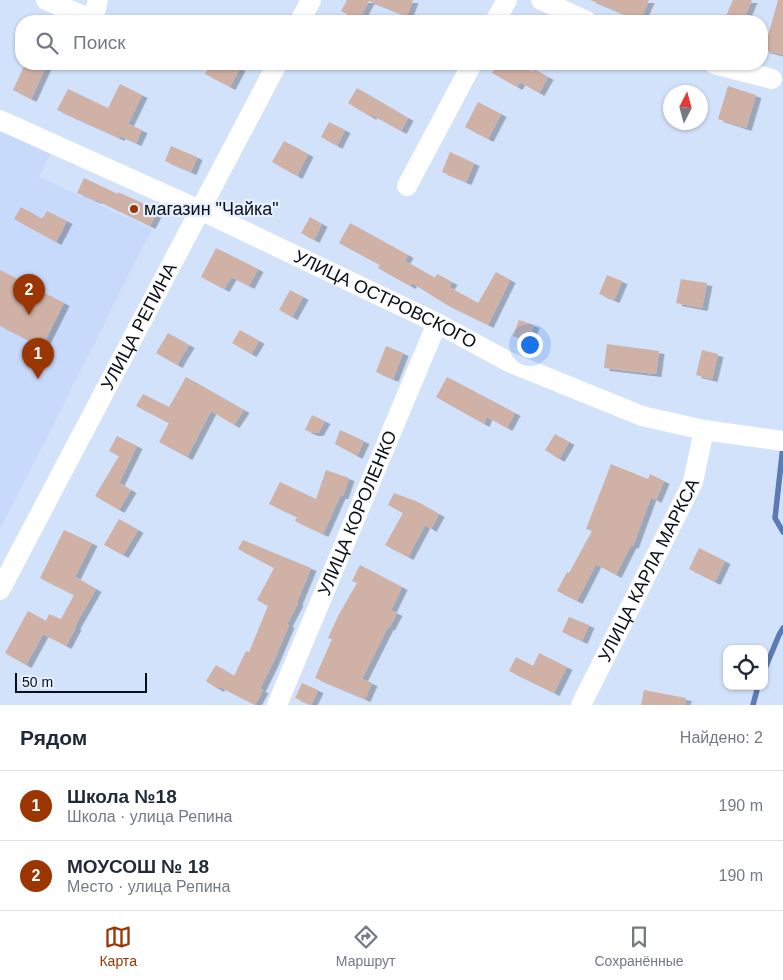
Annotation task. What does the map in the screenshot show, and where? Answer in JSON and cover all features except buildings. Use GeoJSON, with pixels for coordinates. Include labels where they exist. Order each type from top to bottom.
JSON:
{"type":"FeatureCollection","features":[{"type":"Feature","properties":{"kind":"street"},"geometry":{"type":"LineString","coordinates":[[46,0],[81,15]]}},
{"type":"Feature","properties":{"kind":"street"},"geometry":{"type":"LineString","coordinates":[[94,15],[98,0]]}},
{"type":"Feature","properties":{"kind":"street"},"geometry":{"type":"LineString","coordinates":[[303,15],[311,0]]}},
{"type":"Feature","properties":{"kind":"street"},"geometry":{"type":"LineString","coordinates":[[498,15],[507,0]]}},
{"type":"Feature","properties":{"kind":"street"},"geometry":{"type":"LineString","coordinates":[[540,0],[574,15]]}},
{"type":"Feature","properties":{"kind":"street","name":"УЛИЦА РЕПИНА"},"geometry":{"type":"LineString","coordinates":[[0,590],[274,70]]}},
{"type":"Feature","properties":{"kind":"street"},"geometry":{"type":"LineString","coordinates":[[407,186],[469,70]]}},
{"type":"Feature","properties":{"kind":"street"},"geometry":{"type":"LineString","coordinates":[[737,70],[772,79]]}},
{"type":"Feature","properties":{"kind":"street","name":"УЛИЦА ОСТРОВСКОГО"},"geometry":{"type":"LineString","coordinates":[[0,120],[200,210],[437,323],[509,362],[642,416],[704,430],[777,440]]}},
{"type":"Feature","properties":{"kind":"street","name":"УЛИЦА КОРОЛЕНКО"},"geometry":{"type":"LineString","coordinates":[[277,705],[437,323]]}},
{"type":"Feature","properties":{"kind":"street","name":"УЛИЦА КАРЛА МАРКСА"},"geometry":{"type":"LineString","coordinates":[[581,705],[693,482],[704,430]]}},
{"type":"Feature","properties":{"kind":"shaded area"},"geometry":{"type":"Polygon","coordinates":[[[0,128],[51,153],[39,177],[152,229],[0,530],[0,128]]]}},
{"type":"Feature","properties":{"kind":"waterway"},"geometry":{"type":"LineString","coordinates":[[783,446],[775,518],[783,532]]}},
{"type":"Feature","properties":{"kind":"waterway"},"geometry":{"type":"LineString","coordinates":[[768,661],[783,628]]}},
{"type":"Feature","properties":{"kind":"waterway"},"geometry":{"type":"LineString","coordinates":[[753,705],[757,690]]}},
{"type":"Feature","properties":{"kind":"place","name":"магазин \"Чайка\""},"geometry":{"type":"Point","coordinates":[134,209]}},
{"type":"Feature","properties":{"kind":"place","name":"МОУСОШ № 18"},"geometry":{"type":"Point","coordinates":[29,315]}},
{"type":"Feature","properties":{"kind":"place","name":"Школа №18"},"geometry":{"type":"Point","coordinates":[38,379]}}]}
